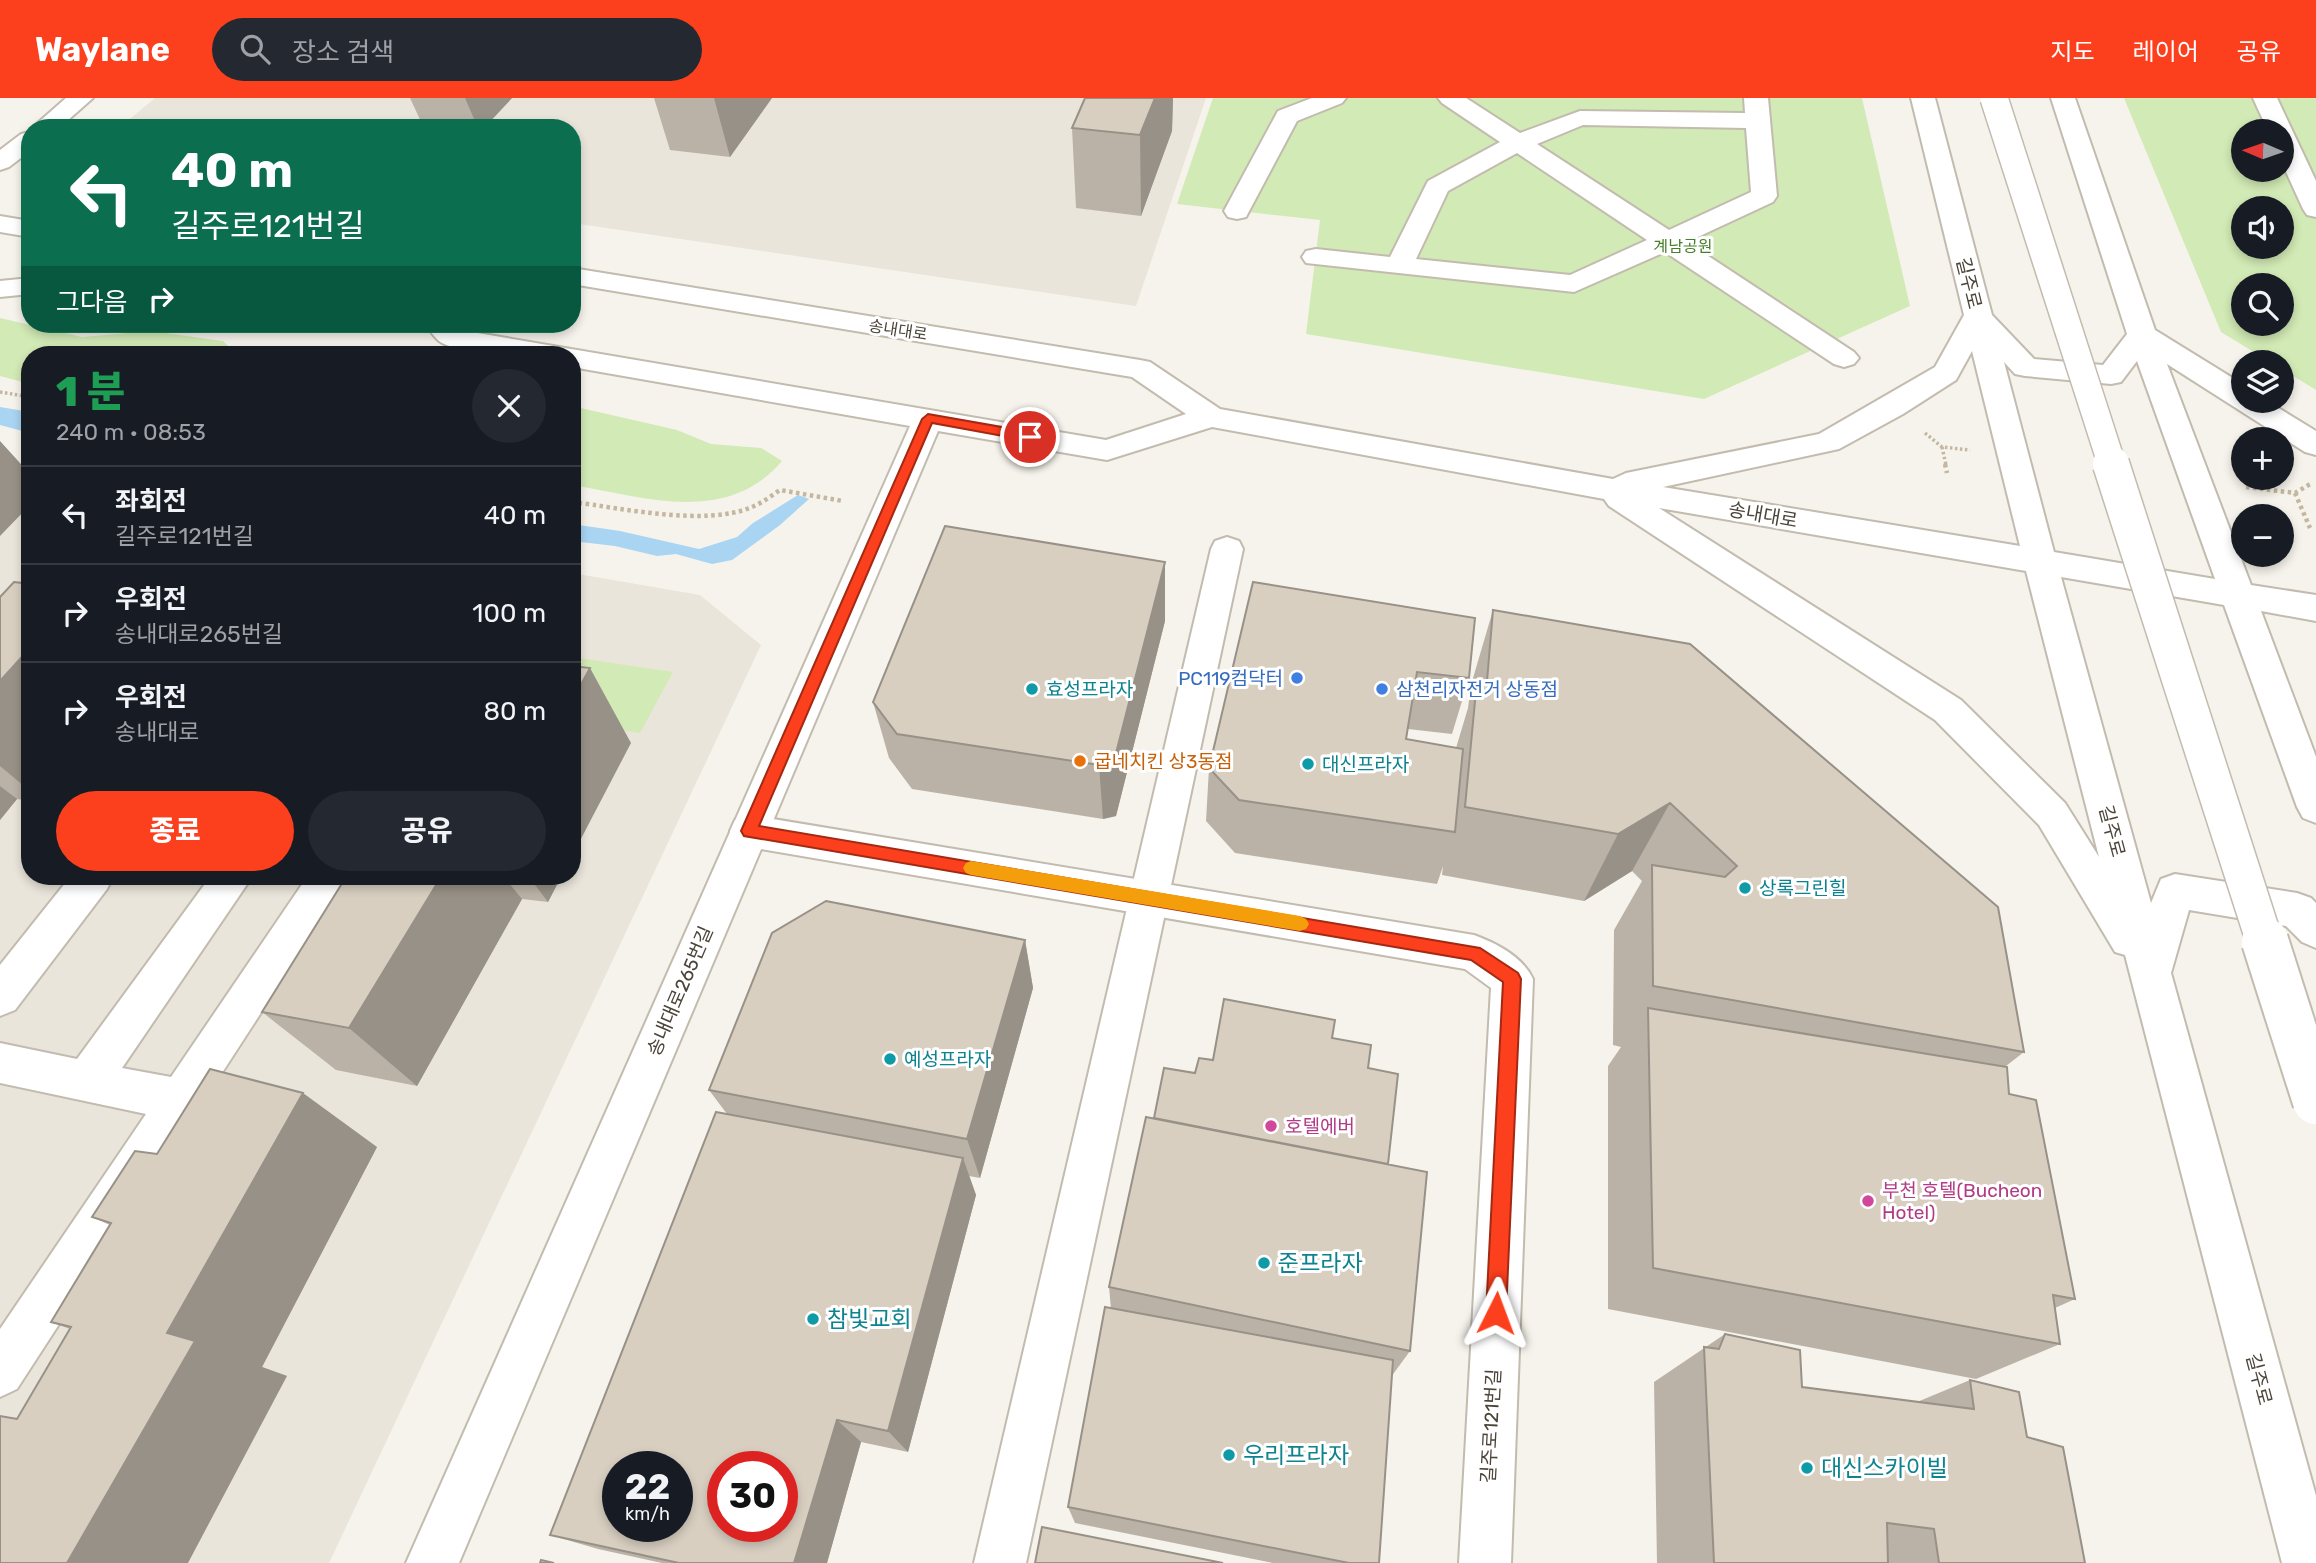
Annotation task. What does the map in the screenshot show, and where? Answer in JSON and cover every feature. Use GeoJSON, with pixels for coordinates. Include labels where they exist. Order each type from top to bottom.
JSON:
{"type":"FeatureCollection","features":[{"type":"Feature","properties":{"kind":"street"},"geometry":{"type":"LineString","coordinates":[[55,119],[82,98]]}},
{"type":"Feature","properties":{"kind":"street"},"geometry":{"type":"LineString","coordinates":[[1237,211],[1287,116],[1334,98]]}},
{"type":"Feature","properties":{"kind":"street"},"geometry":{"type":"LineString","coordinates":[[1450,98],[1844,358]]}},
{"type":"Feature","properties":{"kind":"street","name":"길주로"},"geometry":{"type":"LineString","coordinates":[[1923,98],[2040,562],[2308,1563]]}},
{"type":"Feature","properties":{"kind":"street"},"geometry":{"type":"LineString","coordinates":[[1994,98],[2316,1101]]}},
{"type":"Feature","properties":{"kind":"street"},"geometry":{"type":"LineString","coordinates":[[2063,98],[2142,335],[2316,807]]}},
{"type":"Feature","properties":{"kind":"street"},"geometry":{"type":"LineString","coordinates":[[2265,98],[2275,119]]}},
{"type":"Feature","properties":{"kind":"street"},"geometry":{"type":"LineString","coordinates":[[1316,257],[1574,284],[1764,196],[1757,110],[1580,118],[1518,143],[1437,186],[1400,265]]}},
{"type":"Feature","properties":{"kind":"street"},"geometry":{"type":"LineString","coordinates":[[0,162],[21,146]]}},
{"type":"Feature","properties":{"kind":"street"},"geometry":{"type":"LineString","coordinates":[[2294,161],[2316,209]]}},
{"type":"Feature","properties":{"kind":"street"},"geometry":{"type":"LineString","coordinates":[[0,224],[21,228]]}},
{"type":"Feature","properties":{"kind":"street","name":"송내대로"},"geometry":{"type":"LineString","coordinates":[[581,277],[1140,369],[1211,417],[1605,488],[2316,608]]}},
{"type":"Feature","properties":{"kind":"street"},"geometry":{"type":"LineString","coordinates":[[0,289],[21,287]]}},
{"type":"Feature","properties":{"kind":"street"},"geometry":{"type":"LineString","coordinates":[[1605,488],[1828,442],[1946,373],[1977,316],[2025,367],[2111,375],[2142,335]]}},
{"type":"Feature","properties":{"kind":"street"},"geometry":{"type":"LineString","coordinates":[[448,333],[451,337],[504,346]]}},
{"type":"Feature","properties":{"kind":"street"},"geometry":{"type":"LineString","coordinates":[[2142,335],[2231,391]]}},
{"type":"Feature","properties":{"kind":"street","name":"송내대로"},"geometry":{"type":"LineString","coordinates":[[581,360],[1107,450],[1211,417]]}},
{"type":"Feature","properties":{"kind":"street"},"geometry":{"type":"LineString","coordinates":[[2266,413],[2316,445]]}},
{"type":"Feature","properties":{"kind":"street","name":"송내대로265번길"},"geometry":{"type":"LineString","coordinates":[[432,1563],[928,419]]}},
{"type":"Feature","properties":{"kind":"street"},"geometry":{"type":"LineString","coordinates":[[1605,488],[1948,710],[2052,814],[2150,974]]}},
{"type":"Feature","properties":{"kind":"street"},"geometry":{"type":"LineString","coordinates":[[1000,1563],[1227,549]]}},
{"type":"Feature","properties":{"kind":"street","name":"길주로121번길"},"geometry":{"type":"LineString","coordinates":[[749,831],[1474,953],[1512,979],[1485,1563]]}},
{"type":"Feature","properties":{"kind":"street"},"geometry":{"type":"LineString","coordinates":[[0,997],[87,885]]}},
{"type":"Feature","properties":{"kind":"street"},"geometry":{"type":"LineString","coordinates":[[87,1081],[226,885]]}},
{"type":"Feature","properties":{"kind":"street"},"geometry":{"type":"LineString","coordinates":[[0,1372],[324,885]]}},
{"type":"Feature","properties":{"kind":"street"},"geometry":{"type":"LineString","coordinates":[[2150,974],[2175,891],[2297,910],[2316,930]]}},
{"type":"Feature","properties":{"kind":"street"},"geometry":{"type":"LineString","coordinates":[[0,1063],[180,1101]]}},
{"type":"Feature","properties":{"kind":"path"},"geometry":{"type":"LineString","coordinates":[[0,392],[21,396]]}},
{"type":"Feature","properties":{"kind":"path"},"geometry":{"type":"LineString","coordinates":[[1947,473],[1942,447],[1983,451]]}},
{"type":"Feature","properties":{"kind":"path"},"geometry":{"type":"LineString","coordinates":[[2270,490],[2295,493],[2316,480]]}},
{"type":"Feature","properties":{"kind":"path"},"geometry":{"type":"LineString","coordinates":[[581,503],[694,516],[728,514],[752,507],[780,490],[843,501]]}},
{"type":"Feature","properties":{"kind":"path"},"geometry":{"type":"LineString","coordinates":[[2295,493],[2310,528]]}},
{"type":"Feature","properties":{"kind":"shaded area"},"geometry":{"type":"Polygon","coordinates":[[[155,98],[1206,98],[1136,306],[581,224],[581,119],[130,119],[155,98]]]}},
{"type":"Feature","properties":{"kind":"shaded area"},"geometry":{"type":"Polygon","coordinates":[[[0,478],[21,482],[21,885],[581,885],[581,575],[700,595],[761,645],[329,1563],[0,1563],[0,478]]]}},
{"type":"Feature","properties":{"kind":"green space","name":"계남공원"},"geometry":{"type":"Polygon","coordinates":[[[1213,98],[1862,98],[1910,306],[1704,399],[1306,334],[1320,220],[1177,204],[1213,98]]]}},
{"type":"Feature","properties":{"kind":"green space"},"geometry":{"type":"Polygon","coordinates":[[[2124,98],[2316,98],[2316,390],[2294,376],[2294,350],[2250,350],[2221,332],[2124,98]]]}},
{"type":"Feature","properties":{"kind":"green space"},"geometry":{"type":"Polygon","coordinates":[[[0,318],[21,323],[21,333],[65,333],[82,337],[165,333],[223,341],[228,346],[21,346],[21,382],[0,376],[0,318]]]}},
{"type":"Feature","properties":{"kind":"green space"},"geometry":{"type":"Polygon","coordinates":[[[581,408],[677,430],[711,444],[761,448],[782,461],[760,481],[736,494],[711,500],[684,502],[581,487],[581,408]]]}},
{"type":"Feature","properties":{"kind":"green space"},"geometry":{"type":"Polygon","coordinates":[[[581,658],[673,672],[640,733],[581,723],[581,658]]]}},
{"type":"Feature","properties":{"kind":"water"},"geometry":{"type":"Polygon","coordinates":[[[0,407],[21,410],[21,431],[0,425],[0,407]]]}},
{"type":"Feature","properties":{"kind":"water"},"geometry":{"type":"Polygon","coordinates":[[[798,495],[809,499],[780,525],[732,560],[712,564],[676,554],[657,556],[615,546],[581,542],[581,525],[699,549],[737,537],[753,523],[798,495]]]}},
{"type":"Feature","properties":{"kind":"building"},"geometry":{"type":"Polygon","coordinates":[[[1085,98],[1155,98],[1140,135],[1072,128],[1085,98]]]}},
{"type":"Feature","properties":{"kind":"building","name":"효성프라자"},"geometry":{"type":"Polygon","coordinates":[[[945,526],[1165,562],[1114,761],[1099,765],[897,734],[873,702],[945,526]]]}},
{"type":"Feature","properties":{"kind":"building"},"geometry":{"type":"Polygon","coordinates":[[[14,582],[21,583],[21,658],[0,681],[0,597],[14,582]]]}},
{"type":"Feature","properties":{"kind":"building","name":"대신프라자"},"geometry":{"type":"Polygon","coordinates":[[[1253,582],[1475,618],[1469,678],[1417,672],[1406,739],[1463,749],[1455,832],[1239,800],[1209,768],[1253,582]]]}},
{"type":"Feature","properties":{"kind":"building"},"geometry":{"type":"Polygon","coordinates":[[[1493,610],[1690,644],[1998,907],[2024,1052],[1653,986],[1652,865],[1725,877],[1737,866],[1670,803],[1618,834],[1465,807],[1477,680],[1487,681],[1493,610]]]}},
{"type":"Feature","properties":{"kind":"building"},"geometry":{"type":"Polygon","coordinates":[[[581,667],[590,668],[581,684],[581,667]]]}},
{"type":"Feature","properties":{"kind":"building"},"geometry":{"type":"Polygon","coordinates":[[[341,885],[436,885],[349,1028],[262,1012],[341,885]]]}},
{"type":"Feature","properties":{"kind":"building","name":"예성프라자"},"geometry":{"type":"Polygon","coordinates":[[[826,901],[1025,940],[967,1139],[709,1090],[772,933],[826,901]]]}},
{"type":"Feature","properties":{"kind":"building","name":"호텔에버"},"geometry":{"type":"Polygon","coordinates":[[[1224,999],[1335,1020],[1332,1038],[1371,1045],[1368,1068],[1398,1074],[1388,1164],[1154,1118],[1164,1068],[1195,1073],[1199,1058],[1213,1060],[1224,999]]]}},
{"type":"Feature","properties":{"kind":"building"},"geometry":{"type":"Polygon","coordinates":[[[1648,1008],[2007,1067],[2009,1094],[2036,1100],[2075,1299],[2053,1295],[2060,1344],[1653,1268],[1648,1008]]]}},
{"type":"Feature","properties":{"kind":"building"},"geometry":{"type":"Polygon","coordinates":[[[210,1069],[303,1093],[167,1333],[195,1341],[67,1563],[0,1563],[0,1416],[17,1419],[71,1327],[51,1322],[111,1223],[92,1217],[135,1151],[157,1154],[210,1069]]]}},
{"type":"Feature","properties":{"kind":"building","name":"참빛교회"},"geometry":{"type":"Polygon","coordinates":[[[716,1112],[963,1158],[888,1431],[837,1420],[794,1563],[679,1563],[550,1535],[716,1112]]]}},
{"type":"Feature","properties":{"kind":"building","name":"준프라자"},"geometry":{"type":"Polygon","coordinates":[[[1146,1117],[1427,1172],[1410,1351],[1109,1287],[1146,1117]]]}},
{"type":"Feature","properties":{"kind":"building","name":"우리프라자"},"geometry":{"type":"Polygon","coordinates":[[[1105,1307],[1393,1360],[1379,1563],[1349,1563],[1068,1507],[1105,1307]]]}},
{"type":"Feature","properties":{"kind":"building"},"geometry":{"type":"Polygon","coordinates":[[[1725,1334],[1800,1350],[1802,1387],[1974,1409],[1970,1380],[2019,1392],[2027,1437],[2063,1447],[2085,1563],[1939,1563],[1934,1529],[1887,1523],[1888,1563],[1714,1563],[1704,1347],[1719,1349],[1725,1334]]]}},
{"type":"Feature","properties":{"kind":"building"},"geometry":{"type":"Polygon","coordinates":[[[1042,1527],[1223,1563],[1035,1563],[1042,1527]]]}},
{"type":"Feature","properties":{"kind":"slow traffic"},"geometry":{"type":"LineString","coordinates":[[971,868],[1300,924]]}},
{"type":"Feature","properties":{"kind":"place","name":"PC119컴닥터"},"geometry":{"type":"Point","coordinates":[1297,678]}},
{"type":"Feature","properties":{"kind":"place","name":"효성프라자"},"geometry":{"type":"Point","coordinates":[1032,689]}},
{"type":"Feature","properties":{"kind":"place","name":"삼천리자전거 상동점"},"geometry":{"type":"Point","coordinates":[1382,689]}},
{"type":"Feature","properties":{"kind":"place","name":"굽네치킨 상3동점"},"geometry":{"type":"Point","coordinates":[1080,761]}},
{"type":"Feature","properties":{"kind":"place","name":"대신프라자"},"geometry":{"type":"Point","coordinates":[1308,764]}},
{"type":"Feature","properties":{"kind":"place","name":"상록그린힐"},"geometry":{"type":"Point","coordinates":[1745,888]}},
{"type":"Feature","properties":{"kind":"place","name":"예성프라자"},"geometry":{"type":"Point","coordinates":[890,1059]}},
{"type":"Feature","properties":{"kind":"place","name":"호텔에버"},"geometry":{"type":"Point","coordinates":[1271,1126]}},
{"type":"Feature","properties":{"kind":"place","name":"부천 호텔(Bucheon Hotel)"},"geometry":{"type":"Point","coordinates":[1868,1201]}},
{"type":"Feature","properties":{"kind":"place","name":"준프라자"},"geometry":{"type":"Point","coordinates":[1264,1263]}},
{"type":"Feature","properties":{"kind":"place","name":"참빛교회"},"geometry":{"type":"Point","coordinates":[813,1319]}},
{"type":"Feature","properties":{"kind":"place","name":"우리프라자"},"geometry":{"type":"Point","coordinates":[1229,1455]}},
{"type":"Feature","properties":{"kind":"place","name":"대신스카이빌"},"geometry":{"type":"Point","coordinates":[1807,1468]}},
{"type":"Feature","properties":{"kind":"route"},"geometry":{"type":"LineString","coordinates":[[1030,437],[928,419],[749,831],[1474,953],[1512,979],[1496,1313]]}}]}
